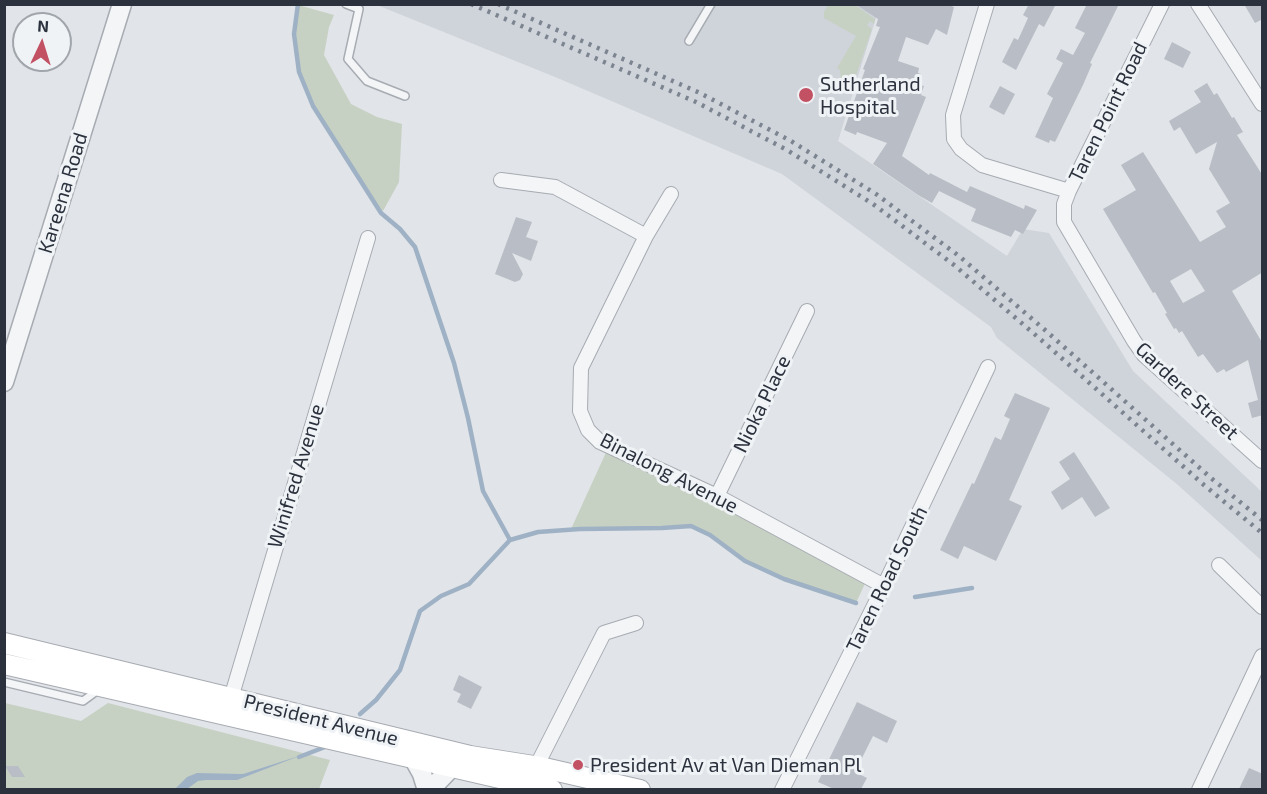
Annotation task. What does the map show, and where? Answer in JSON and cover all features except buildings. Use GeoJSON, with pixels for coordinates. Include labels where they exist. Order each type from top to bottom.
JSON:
{"type":"FeatureCollection","features":[{"type":"Feature","properties":{"kind":"main road","name":"President Avenue"},"geometry":{"type":"LineString","coordinates":[[4,643],[229,707],[453,766],[640,789]]}},
{"type":"Feature","properties":{"kind":"main road","name":"President Avenue"},"geometry":{"type":"LineString","coordinates":[[4,664],[103,687],[229,707],[470,756],[533,775],[552,789]]}},
{"type":"Feature","properties":{"kind":"street","name":"Kareena Road"},"geometry":{"type":"LineString","coordinates":[[4,382],[122,4]]}},
{"type":"Feature","properties":{"kind":"street"},"geometry":{"type":"LineString","coordinates":[[987,4],[953,115],[954,139],[966,153],[982,165],[1069,191]]}},
{"type":"Feature","properties":{"kind":"street","name":"Taren Point Road"},"geometry":{"type":"LineString","coordinates":[[1064,222],[1064,204],[1069,191],[1162,4]]}},
{"type":"Feature","properties":{"kind":"street"},"geometry":{"type":"LineString","coordinates":[[1198,4],[1263,104]]}},
{"type":"Feature","properties":{"kind":"street"},"geometry":{"type":"LineString","coordinates":[[501,180],[555,187],[646,236]]}},
{"type":"Feature","properties":{"kind":"street","name":"Binalong Avenue"},"geometry":{"type":"LineString","coordinates":[[671,194],[646,236],[581,368],[580,411],[588,429],[600,442],[717,496],[884,586]]}},
{"type":"Feature","properties":{"kind":"street","name":"Gardere Street"},"geometry":{"type":"LineString","coordinates":[[1064,222],[1144,355],[1263,461]]}},
{"type":"Feature","properties":{"kind":"street","name":"Winifred Avenue"},"geometry":{"type":"LineString","coordinates":[[229,707],[368,238]]}},
{"type":"Feature","properties":{"kind":"street","name":"Nioka Place"},"geometry":{"type":"LineString","coordinates":[[717,496],[807,311]]}},
{"type":"Feature","properties":{"kind":"street","name":"Taren Road South"},"geometry":{"type":"LineString","coordinates":[[782,789],[884,586],[988,367]]}},
{"type":"Feature","properties":{"kind":"street"},"geometry":{"type":"LineString","coordinates":[[1219,565],[1263,608]]}},
{"type":"Feature","properties":{"kind":"street"},"geometry":{"type":"LineString","coordinates":[[533,775],[604,633],[636,623]]}},
{"type":"Feature","properties":{"kind":"street"},"geometry":{"type":"LineString","coordinates":[[1199,789],[1263,656]]}},
{"type":"Feature","properties":{"kind":"street"},"geometry":{"type":"LineString","coordinates":[[412,756],[428,789],[453,766]]}},
{"type":"Feature","properties":{"kind":"lane"},"geometry":{"type":"LineString","coordinates":[[346,4],[359,9],[348,59],[367,81],[405,96]]}},
{"type":"Feature","properties":{"kind":"lane"},"geometry":{"type":"LineString","coordinates":[[689,41],[711,4]]}},
{"type":"Feature","properties":{"kind":"lane"},"geometry":{"type":"LineString","coordinates":[[4,682],[83,701],[103,687]]}},
{"type":"Feature","properties":{"kind":"shaded area"},"geometry":{"type":"Polygon","coordinates":[[[377,5],[880,5],[838,141],[1007,256],[1023,229],[1049,233],[1133,371],[1262,492],[1262,561],[1178,485],[997,338],[991,327],[782,174],[560,79],[377,5]]]}},
{"type":"Feature","properties":{"kind":"green space"},"geometry":{"type":"Polygon","coordinates":[[[298,5],[334,15],[329,27],[324,55],[351,104],[377,117],[402,124],[399,182],[383,211],[376,204],[313,106],[299,72],[294,34],[298,5]]]}},
{"type":"Feature","properties":{"kind":"green space"},"geometry":{"type":"Polygon","coordinates":[[[828,5],[855,5],[875,19],[874,24],[870,21],[867,25],[872,29],[851,90],[841,83],[840,70],[837,68],[856,36],[824,18],[828,5]]]}},
{"type":"Feature","properties":{"kind":"green space"},"geometry":{"type":"Polygon","coordinates":[[[609,446],[868,577],[856,603],[784,579],[745,561],[710,535],[691,526],[571,529],[609,446]]]}},
{"type":"Feature","properties":{"kind":"green space"},"geometry":{"type":"Polygon","coordinates":[[[5,703],[81,721],[108,703],[330,760],[319,789],[5,790],[5,703]]]}},
{"type":"Feature","properties":{"kind":"water"},"geometry":{"type":"Polygon","coordinates":[[[302,755],[237,780],[198,781],[187,789],[175,789],[187,777],[197,773],[243,774],[302,755]]]}},
{"type":"Feature","properties":{"kind":"waterway"},"geometry":{"type":"LineString","coordinates":[[298,4],[294,34],[299,72],[313,106],[381,213],[400,229],[415,247],[454,363],[483,491],[510,540]]}},
{"type":"Feature","properties":{"kind":"waterway"},"geometry":{"type":"LineString","coordinates":[[360,714],[376,700],[400,670],[420,611],[441,596],[469,584],[510,540],[538,532],[691,526],[710,535],[745,561],[784,579],[856,603]]}},
{"type":"Feature","properties":{"kind":"waterway"},"geometry":{"type":"LineString","coordinates":[[915,597],[972,588]]}},
{"type":"Feature","properties":{"kind":"waterway"},"geometry":{"type":"LineString","coordinates":[[299,757],[325,747]]}},
{"type":"Feature","properties":{"kind":"railway"},"geometry":{"type":"LineString","coordinates":[[471,4],[696,102],[787,150],[873,204],[954,265],[1204,485],[1262,533]]}},
{"type":"Feature","properties":{"kind":"railway"},"geometry":{"type":"LineString","coordinates":[[498,4],[700,93],[791,141],[876,194],[959,256],[1211,478],[1262,520]]}},
{"type":"Feature","properties":{"kind":"place","name":"Sutherland Hospital"},"geometry":{"type":"Point","coordinates":[806,95]}},
{"type":"Feature","properties":{"kind":"place","name":"President Av at Van Dieman Pl"},"geometry":{"type":"Point","coordinates":[578,765]}}]}
